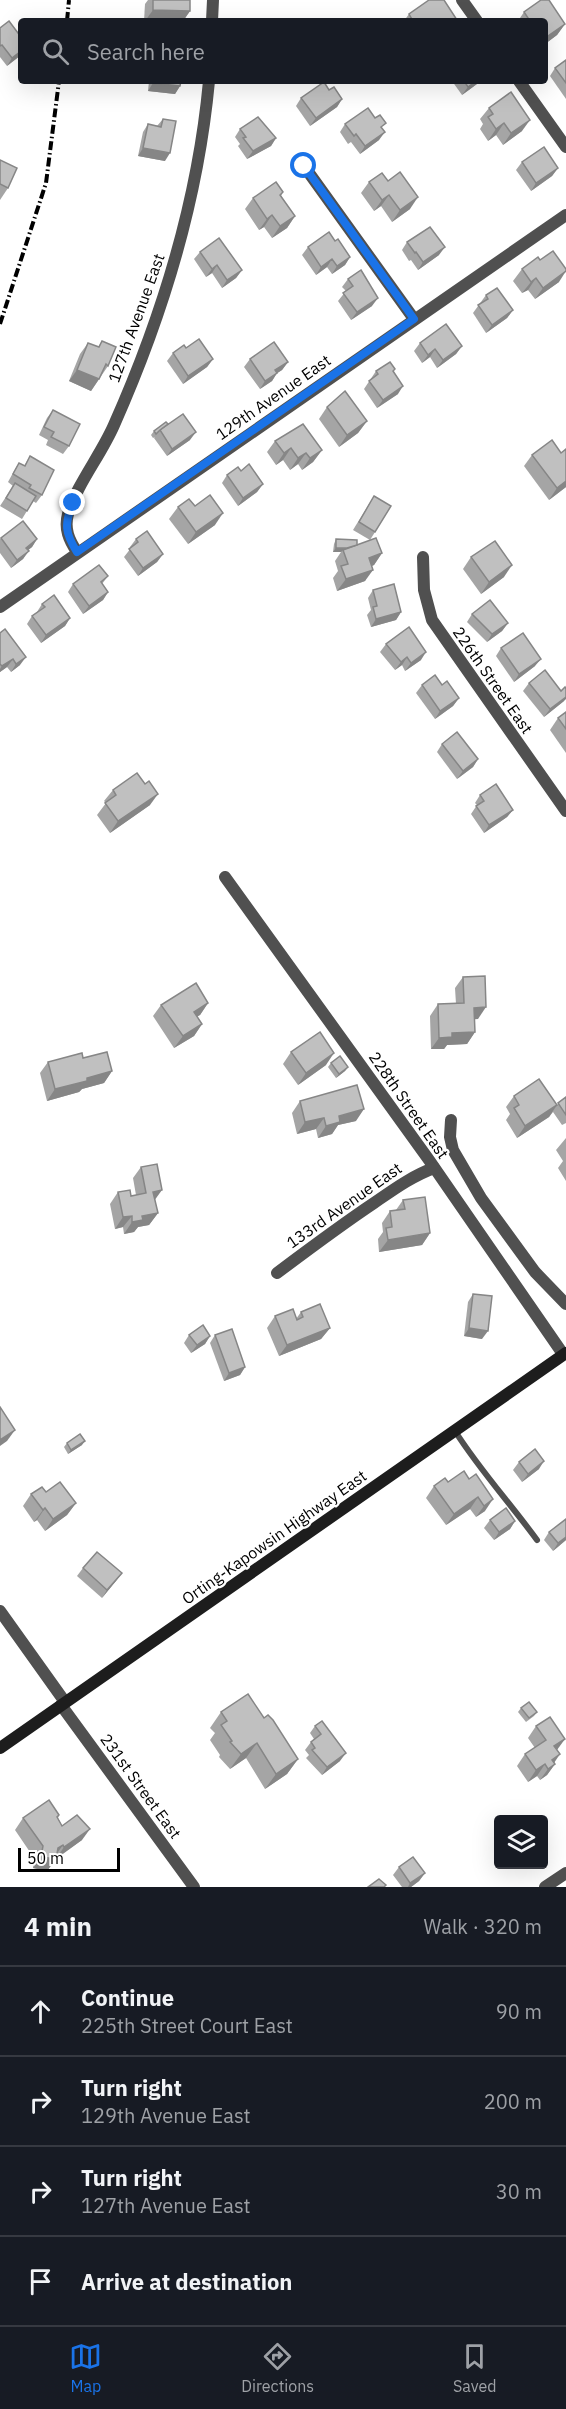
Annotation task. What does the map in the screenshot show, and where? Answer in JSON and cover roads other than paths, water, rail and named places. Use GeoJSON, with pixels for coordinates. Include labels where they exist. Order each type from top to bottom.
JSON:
{"type":"FeatureCollection","features":[{"type":"Feature","properties":{"kind":"main road","name":"Orting-Kapowsin Highway East"},"geometry":{"type":"LineString","coordinates":[[0,1748],[565,1354]]}},
{"type":"Feature","properties":{"kind":"street"},"geometry":{"type":"LineString","coordinates":[[212,18],[213,0]]}},
{"type":"Feature","properties":{"kind":"street"},"geometry":{"type":"LineString","coordinates":[[462,0],[475,18]]}},
{"type":"Feature","properties":{"kind":"street","name":"127th Avenue East"},"geometry":{"type":"LineString","coordinates":[[77,552],[68,538],[68,516],[114,426],[162,302],[190,201],[209,84]]}},
{"type":"Feature","properties":{"kind":"street"},"geometry":{"type":"LineString","coordinates":[[521,84],[566,147]]}},
{"type":"Feature","properties":{"kind":"street"},"geometry":{"type":"LineString","coordinates":[[304,166],[414,319]]}},
{"type":"Feature","properties":{"kind":"street","name":"129th Avenue East"},"geometry":{"type":"LineString","coordinates":[[0,608],[77,552],[566,215]]}},
{"type":"Feature","properties":{"kind":"street","name":"226th Street East"},"geometry":{"type":"LineString","coordinates":[[423,557],[424,590],[432,620],[566,811]]}},
{"type":"Feature","properties":{"kind":"street","name":"228th Street East"},"geometry":{"type":"LineString","coordinates":[[225,877],[565,1354]]}},
{"type":"Feature","properties":{"kind":"street"},"geometry":{"type":"LineString","coordinates":[[451,1120],[450,1137],[453,1150],[474,1188],[535,1272],[566,1304]]}},
{"type":"Feature","properties":{"kind":"street","name":"133rd Avenue East"},"geometry":{"type":"LineString","coordinates":[[276,1273],[399,1186],[420,1173],[434,1168]]}},
{"type":"Feature","properties":{"kind":"street","name":"231st Street East"},"geometry":{"type":"LineString","coordinates":[[0,1611],[63,1704],[194,1887]]}},
{"type":"Feature","properties":{"kind":"street"},"geometry":{"type":"LineString","coordinates":[[545,1887],[566,1872]]}},
{"type":"Feature","properties":{"kind":"lane"},"geometry":{"type":"LineString","coordinates":[[455,1430],[469,1453],[537,1540]]}},
{"type":"Feature","properties":{"kind":"railway"},"geometry":{"type":"LineString","coordinates":[[67,18],[69,0]]}},
{"type":"Feature","properties":{"kind":"railway"},"geometry":{"type":"LineString","coordinates":[[0,324],[46,183],[59,84]]}}]}
